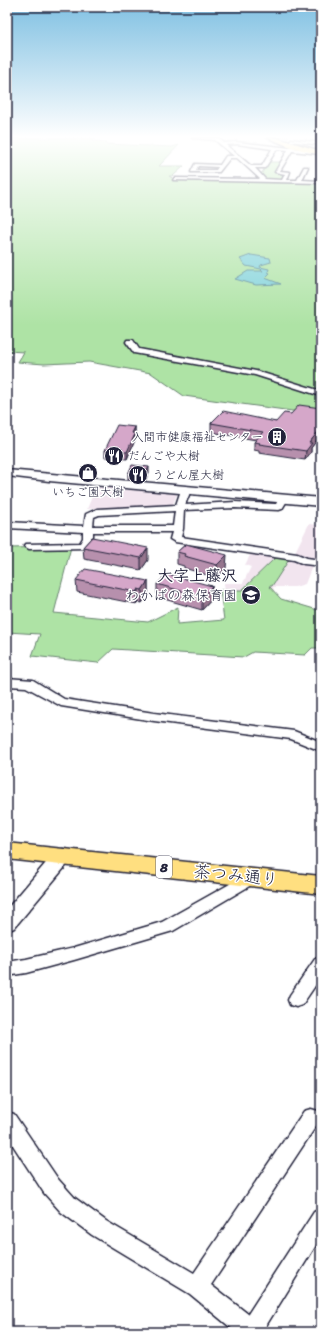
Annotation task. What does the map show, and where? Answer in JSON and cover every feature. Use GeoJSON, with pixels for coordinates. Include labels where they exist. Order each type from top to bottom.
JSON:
{"type":"FeatureCollection","features":[{"type":"Feature","properties":{"kind":"main road","name":"茶つみ通り"},"geometry":{"type":"LineString","coordinates":[[7,851],[321,885]]}},
{"type":"Feature","properties":{"kind":"street"},"geometry":{"type":"LineString","coordinates":[[130,342],[138,351],[256,373],[321,394]]}},
{"type":"Feature","properties":{"kind":"street"},"geometry":{"type":"LineString","coordinates":[[7,473],[321,502]]}},
{"type":"Feature","properties":{"kind":"street"},"geometry":{"type":"LineString","coordinates":[[186,490],[179,508],[178,530],[175,539],[297,557],[304,561],[321,563]]}},
{"type":"Feature","properties":{"kind":"street"},"geometry":{"type":"LineString","coordinates":[[29,546],[84,546],[88,538],[87,530],[89,516],[98,512],[236,505],[279,507],[283,499]]}},
{"type":"Feature","properties":{"kind":"street"},"geometry":{"type":"LineString","coordinates":[[7,525],[87,530],[178,530]]}},
{"type":"Feature","properties":{"kind":"street"},"geometry":{"type":"LineString","coordinates":[[7,682],[29,683],[61,702],[154,717],[294,735],[321,747]]}},
{"type":"Feature","properties":{"kind":"street"},"geometry":{"type":"LineString","coordinates":[[7,923],[63,856]]}},
{"type":"Feature","properties":{"kind":"street"},"geometry":{"type":"LineString","coordinates":[[7,969],[26,966],[74,954],[167,927],[190,915],[220,895],[254,877]]}},
{"type":"Feature","properties":{"kind":"street"},"geometry":{"type":"LineString","coordinates":[[296,1000],[321,964]]}},
{"type":"Feature","properties":{"kind":"street"},"geometry":{"type":"LineString","coordinates":[[197,1287],[311,1117]]}},
{"type":"Feature","properties":{"kind":"street"},"geometry":{"type":"LineString","coordinates":[[7,1120],[52,1186],[68,1205],[99,1228],[197,1287],[252,1331],[321,1219]]}},
{"type":"Feature","properties":{"kind":"shaded area"},"geometry":{"type":"Polygon","coordinates":[[[96,487],[177,494],[173,504],[87,509],[96,487]]]}},
{"type":"Feature","properties":{"kind":"shaded area"},"geometry":{"type":"Polygon","coordinates":[[[309,524],[320,525],[321,561],[305,559],[305,556],[294,554],[309,524]]]}},
{"type":"Feature","properties":{"kind":"shaded area","name":"わかばの森保育園"},"geometry":{"type":"Polygon","coordinates":[[[252,551],[298,560],[298,563],[312,566],[305,584],[295,587],[273,587],[279,603],[230,647],[224,583],[243,583],[251,567],[245,565],[252,551]]]}},
{"type":"Feature","properties":{"kind":"green space"},"geometry":{"type":"Polygon","coordinates":[[[7,200],[321,200],[321,415],[184,396],[151,373],[89,362],[44,364],[18,362],[24,352],[7,351],[7,200]]]}},
{"type":"Feature","properties":{"kind":"green space"},"geometry":{"type":"Polygon","coordinates":[[[71,547],[54,613],[148,622],[178,607],[177,624],[224,620],[220,590],[242,590],[275,558],[290,558],[272,586],[269,586],[281,599],[321,611],[321,648],[312,648],[305,655],[253,652],[244,657],[113,649],[98,663],[32,656],[40,634],[7,632],[7,548],[71,547]]]}},
{"type":"Feature","properties":{"kind":"water"},"geometry":{"type":"Polygon","coordinates":[[[251,255],[270,258],[271,262],[261,265],[260,267],[269,269],[268,272],[270,273],[265,278],[281,284],[256,285],[235,279],[248,271],[263,271],[261,269],[246,266],[240,259],[251,255]]]}},
{"type":"Feature","properties":{"kind":"building","name":"入間市健康福祉センター"},"geometry":{"type":"Polygon","coordinates":[[[299,405],[321,408],[321,428],[309,443],[312,443],[306,451],[259,444],[260,443],[254,442],[263,432],[211,423],[223,411],[276,422],[284,413],[291,414],[299,405]]]}},
{"type":"Feature","properties":{"kind":"building"},"geometry":{"type":"Polygon","coordinates":[[[117,425],[135,427],[132,433],[135,434],[127,452],[105,450],[117,425]]]}},
{"type":"Feature","properties":{"kind":"building"},"geometry":{"type":"Polygon","coordinates":[[[132,465],[149,467],[144,476],[128,474],[132,465]]]}},
{"type":"Feature","properties":{"kind":"building"},"geometry":{"type":"Polygon","coordinates":[[[92,537],[148,548],[141,558],[83,547],[92,537]]]}},
{"type":"Feature","properties":{"kind":"building"},"geometry":{"type":"Polygon","coordinates":[[[186,544],[227,555],[217,565],[184,556],[185,554],[177,552],[186,544]]]}},
{"type":"Feature","properties":{"kind":"building"},"geometry":{"type":"Polygon","coordinates":[[[85,569],[148,581],[142,590],[138,589],[136,592],[76,580],[85,569]]]}},
{"type":"Feature","properties":{"kind":"building"},"geometry":{"type":"Polygon","coordinates":[[[167,574],[212,586],[202,597],[157,584],[167,574]]]}},
{"type":"Feature","properties":{"kind":"place","name":"入間市健康福祉センター"},"geometry":{"type":"Point","coordinates":[277,437]}},
{"type":"Feature","properties":{"kind":"place","name":"だんごや大樹"},"geometry":{"type":"Point","coordinates":[114,456]}},
{"type":"Feature","properties":{"kind":"place","name":"いちご園大樹"},"geometry":{"type":"Point","coordinates":[88,473]}},
{"type":"Feature","properties":{"kind":"place","name":"うどん屋大樹"},"geometry":{"type":"Point","coordinates":[138,475]}},
{"type":"Feature","properties":{"kind":"place","name":"わかばの森保育園"},"geometry":{"type":"Point","coordinates":[251,595]}},
{"type":"Feature","properties":{"kind":"district","name":"大字上藤沢"},"geometry":{"type":"Point","coordinates":[197,575]}}]}
